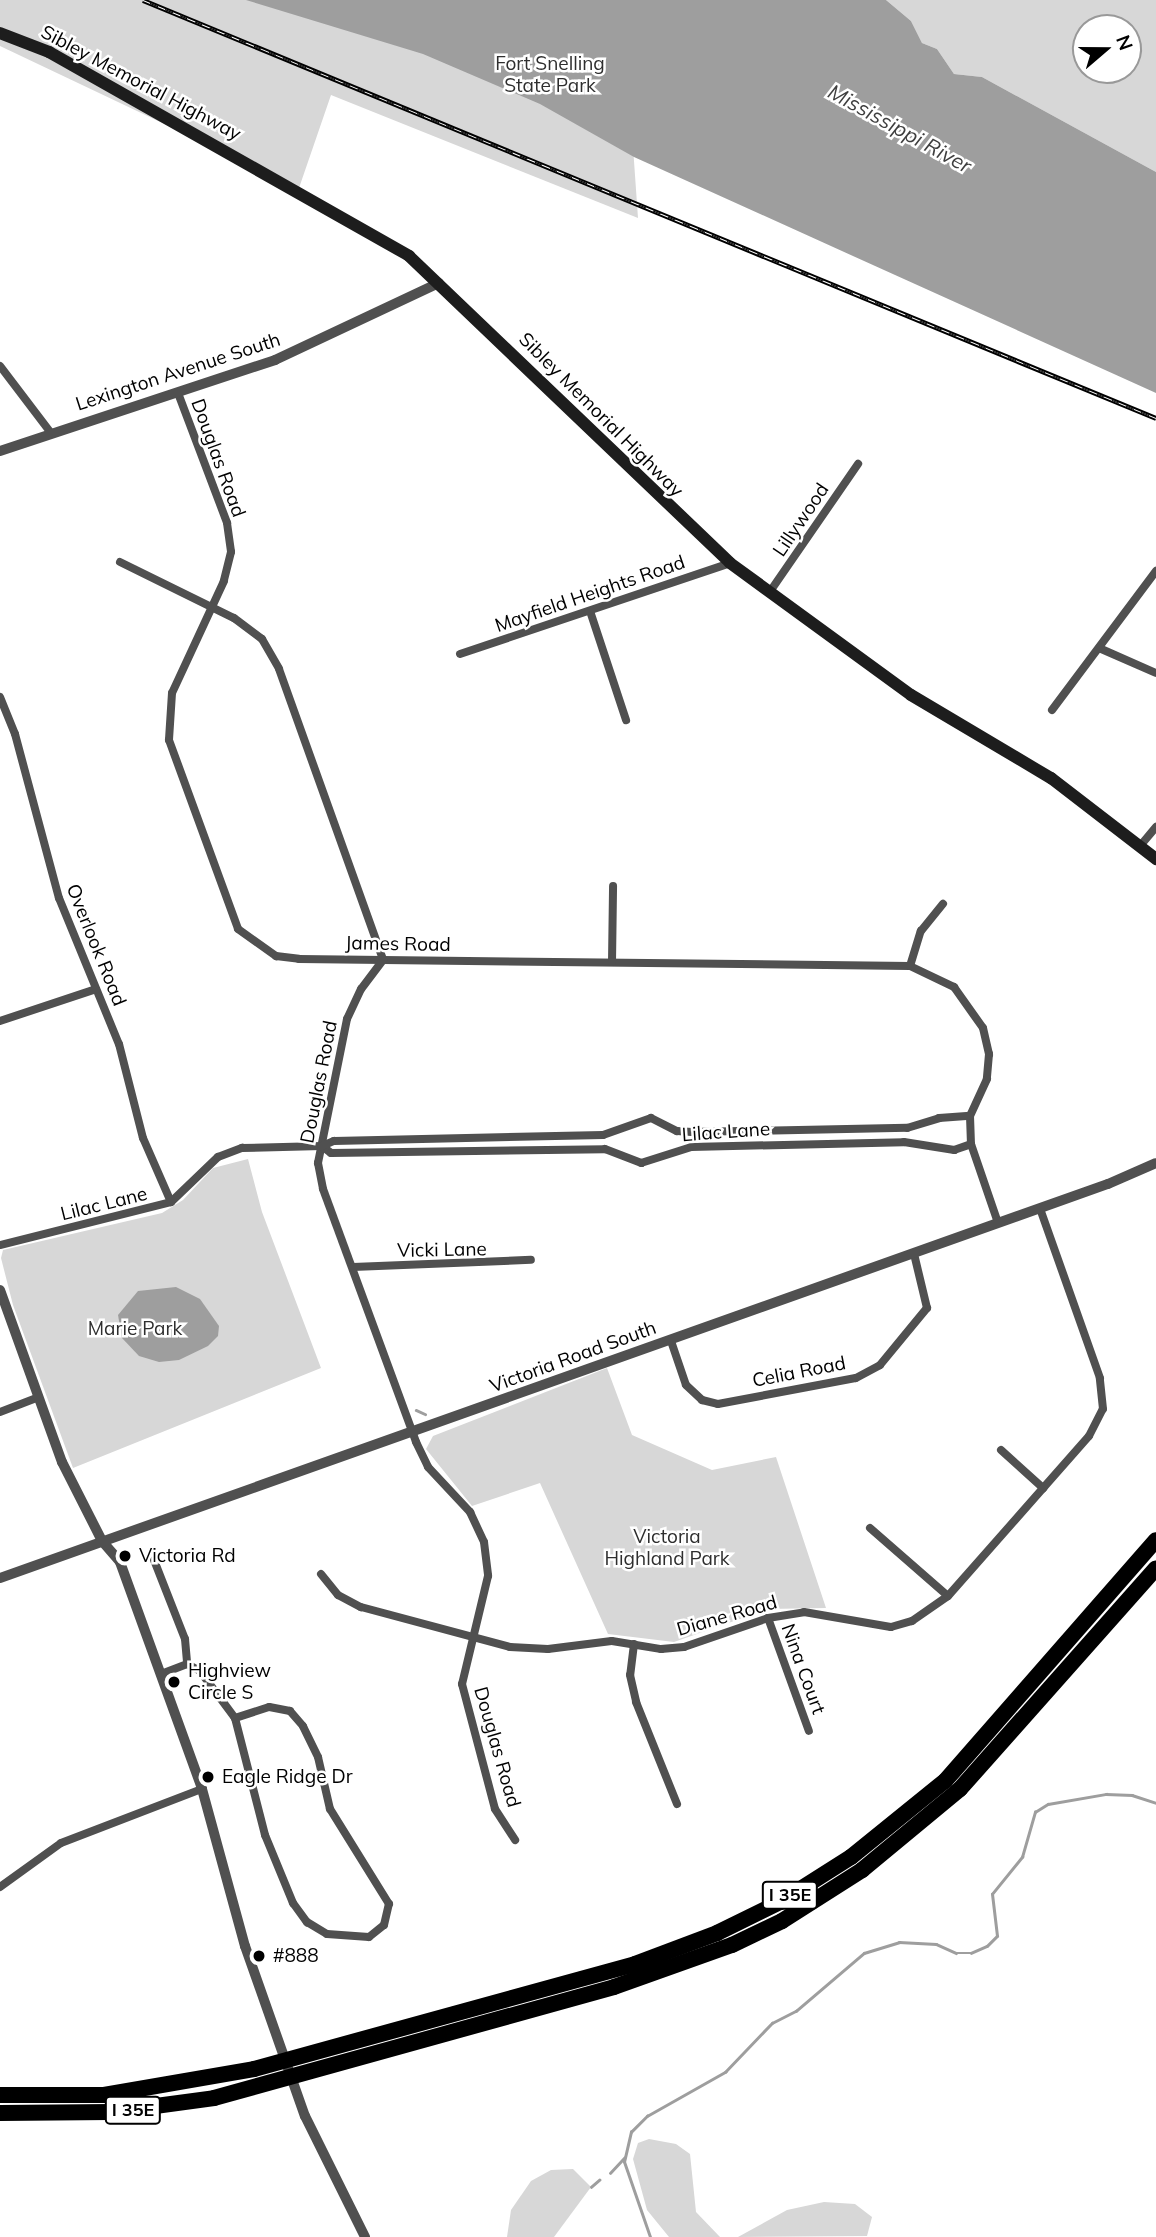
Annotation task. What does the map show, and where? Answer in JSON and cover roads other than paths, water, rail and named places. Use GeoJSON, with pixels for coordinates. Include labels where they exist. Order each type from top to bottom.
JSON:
{"type":"FeatureCollection","features":[{"type":"Feature","properties":{"kind":"highway","name":"I 35E"},"geometry":{"type":"LineString","coordinates":[[0,2095],[104,2095],[254,2069],[635,1964],[717,1933],[780,1902],[851,1857],[945,1781],[1156,1540]]}},
{"type":"Feature","properties":{"kind":"highway","name":"I 35E"},"geometry":{"type":"LineString","coordinates":[[0,2113],[162,2107],[263,2085],[614,1987],[732,1945],[782,1921],[862,1870],[960,1789],[1156,1568]]}},
{"type":"Feature","properties":{"kind":"main road","name":"Sibley Memorial Highway"},"geometry":{"type":"LineString","coordinates":[[0,33],[50,52],[380,237],[439,283],[730,563],[911,695],[1051,778],[1156,859]]}},
{"type":"Feature","properties":{"kind":"street","name":"Lexington Avenue South"},"geometry":{"type":"LineString","coordinates":[[0,451],[284,357],[439,283]]}},
{"type":"Feature","properties":{"kind":"street"},"geometry":{"type":"LineString","coordinates":[[0,366],[51,433]]}},
{"type":"Feature","properties":{"kind":"street","name":"Douglas Road"},"geometry":{"type":"LineString","coordinates":[[178,393],[227,523],[231,552],[211,607]]}},
{"type":"Feature","properties":{"kind":"street","name":"Lillywood"},"geometry":{"type":"LineString","coordinates":[[769,593],[858,464]]}},
{"type":"Feature","properties":{"kind":"street"},"geometry":{"type":"LineString","coordinates":[[120,562],[211,607],[262,639],[279,669],[383,960]]}},
{"type":"Feature","properties":{"kind":"street","name":"Mayfield Heights Road"},"geometry":{"type":"LineString","coordinates":[[460,654],[730,563]]}},
{"type":"Feature","properties":{"kind":"street"},"geometry":{"type":"LineString","coordinates":[[1052,710],[1156,571]]}},
{"type":"Feature","properties":{"kind":"street","name":"James Road"},"geometry":{"type":"LineString","coordinates":[[211,607],[172,693],[169,729],[175,763],[226,907],[238,929],[276,956],[383,960],[910,965]]}},
{"type":"Feature","properties":{"kind":"street"},"geometry":{"type":"LineString","coordinates":[[590,611],[626,720]]}},
{"type":"Feature","properties":{"kind":"street"},"geometry":{"type":"LineString","coordinates":[[1099,648],[1156,673]]}},
{"type":"Feature","properties":{"kind":"street","name":"Overlook Road"},"geometry":{"type":"LineString","coordinates":[[0,697],[15,734],[59,898],[119,1044],[143,1138],[171,1202]]}},
{"type":"Feature","properties":{"kind":"street"},"geometry":{"type":"LineString","coordinates":[[1140,846],[1156,827]]}},
{"type":"Feature","properties":{"kind":"street"},"geometry":{"type":"LineString","coordinates":[[612,962],[613,886]]}},
{"type":"Feature","properties":{"kind":"street"},"geometry":{"type":"LineString","coordinates":[[943,904],[921,931],[910,965],[954,987],[983,1028],[989,1054],[987,1079],[970,1116],[971,1144],[998,1223]]}},
{"type":"Feature","properties":{"kind":"street","name":"Douglas Road"},"geometry":{"type":"LineString","coordinates":[[383,960],[361,989],[347,1019],[318,1163],[323,1189],[413,1433],[428,1467],[470,1512],[484,1542],[488,1576],[462,1684],[495,1809],[515,1840]]}},
{"type":"Feature","properties":{"kind":"street"},"geometry":{"type":"LineString","coordinates":[[0,1021],[96,989]]}},
{"type":"Feature","properties":{"kind":"street","name":"Lilac Lane"},"geometry":{"type":"LineString","coordinates":[[0,1245],[171,1202],[218,1157],[242,1148],[322,1146],[334,1140],[603,1135],[651,1118],[677,1131],[692,1132],[908,1128],[939,1118],[970,1116]]}},
{"type":"Feature","properties":{"kind":"street","name":"Lilac Lane"},"geometry":{"type":"LineString","coordinates":[[322,1146],[331,1153],[605,1149],[641,1163],[691,1147],[904,1142],[954,1150],[971,1144]]}},
{"type":"Feature","properties":{"kind":"street","name":"Victoria Road South"},"geometry":{"type":"LineString","coordinates":[[0,1578],[1040,1209],[1156,1163]]}},
{"type":"Feature","properties":{"kind":"street","name":"Diane Road"},"geometry":{"type":"LineString","coordinates":[[321,1574],[338,1595],[361,1607],[509,1647],[548,1649],[612,1641],[684,1647],[768,1618],[804,1612],[891,1627],[912,1621],[948,1597],[1088,1436],[1103,1409],[1100,1378],[1040,1209]]}},
{"type":"Feature","properties":{"kind":"street","name":"Celia Road"},"geometry":{"type":"LineString","coordinates":[[671,1340],[686,1385],[702,1400],[718,1404],[856,1378],[880,1365],[927,1308],[914,1254]]}},
{"type":"Feature","properties":{"kind":"street","name":"Vicki Lane"},"geometry":{"type":"LineString","coordinates":[[353,1267],[531,1260]]}},
{"type":"Feature","properties":{"kind":"street"},"geometry":{"type":"LineString","coordinates":[[0,1290],[36,1398],[102,1541],[120,1562],[202,1789],[245,1946],[305,2116],[365,2237]]}},
{"type":"Feature","properties":{"kind":"street"},"geometry":{"type":"LineString","coordinates":[[0,1412],[36,1398]]}},
{"type":"Feature","properties":{"kind":"street"},"geometry":{"type":"LineString","coordinates":[[1001,1450],[1043,1488]]}},
{"type":"Feature","properties":{"kind":"street"},"geometry":{"type":"LineString","coordinates":[[870,1528],[948,1597]]}},
{"type":"Feature","properties":{"kind":"street"},"geometry":{"type":"LineString","coordinates":[[154,1560],[185,1639],[187,1664]]}},
{"type":"Feature","properties":{"kind":"street","name":"Nina Court"},"geometry":{"type":"LineString","coordinates":[[768,1618],[809,1731]]}},
{"type":"Feature","properties":{"kind":"street"},"geometry":{"type":"LineString","coordinates":[[634,1644],[630,1675],[636,1702],[677,1804]]}},
{"type":"Feature","properties":{"kind":"street"},"geometry":{"type":"LineString","coordinates":[[161,1674],[187,1664],[200,1671],[235,1718],[265,1835],[293,1903],[307,1922],[327,1934],[369,1937],[384,1925],[389,1904],[330,1809],[318,1757],[303,1726],[290,1711],[269,1707],[235,1718]]}},
{"type":"Feature","properties":{"kind":"street"},"geometry":{"type":"LineString","coordinates":[[0,1887],[61,1843],[202,1789]]}},
{"type":"Feature","properties":{"kind":"water","name":"Mississippi River"},"geometry":{"type":"Polygon","coordinates":[[[246,0],[886,0],[911,21],[922,43],[937,49],[954,74],[982,77],[1156,172],[1156,393],[634,157],[540,104],[423,54],[246,0]]]}},
{"type":"Feature","properties":{"kind":"water"},"geometry":{"type":"Polygon","coordinates":[[[176,1287],[200,1299],[219,1326],[218,1336],[208,1346],[179,1360],[159,1362],[139,1356],[122,1338],[118,1315],[138,1291],[176,1287]]]}},
{"type":"Feature","properties":{"kind":"waterway"},"geometry":{"type":"LineString","coordinates":[[416,1410],[425,1414]]}},
{"type":"Feature","properties":{"kind":"waterway"},"geometry":{"type":"LineString","coordinates":[[650,2237],[624,2162],[631,2132],[647,2116],[725,2072],[772,2023],[796,2011],[864,1953],[899,1942],[936,1944],[956,1953],[971,1953],[987,1946],[997,1936],[992,1894],[1022,1857],[1035,1812],[1048,1804],[1106,1794],[1132,1795],[1156,1803]]}},
{"type":"Feature","properties":{"kind":"waterway"},"geometry":{"type":"LineString","coordinates":[[610,2173],[624,2158]]}},
{"type":"Feature","properties":{"kind":"waterway"},"geometry":{"type":"LineString","coordinates":[[591,2187],[599,2180]]}},
{"type":"Feature","properties":{"kind":"railway"},"geometry":{"type":"LineString","coordinates":[[143,0],[1156,418]]}},
{"type":"Feature","properties":{"kind":"place","name":"Victoria Rd"},"geometry":{"type":"Point","coordinates":[125,1556]}},
{"type":"Feature","properties":{"kind":"place","name":"Highview Circle S"},"geometry":{"type":"Point","coordinates":[174,1682]}},
{"type":"Feature","properties":{"kind":"place","name":"Eagle Ridge Dr"},"geometry":{"type":"Point","coordinates":[208,1777]}},
{"type":"Feature","properties":{"kind":"place","name":"#888"},"geometry":{"type":"Point","coordinates":[259,1956]}},
{"type":"Feature","properties":{"kind":"park label","name":"Fort Snelling State Park"},"geometry":{"type":"Point","coordinates":[550,75]}},
{"type":"Feature","properties":{"kind":"park label","name":"Marie Park"},"geometry":{"type":"Point","coordinates":[135,1329]}},
{"type":"Feature","properties":{"kind":"park label","name":"Victoria Highland Park"},"geometry":{"type":"Point","coordinates":[667,1548]}}]}
